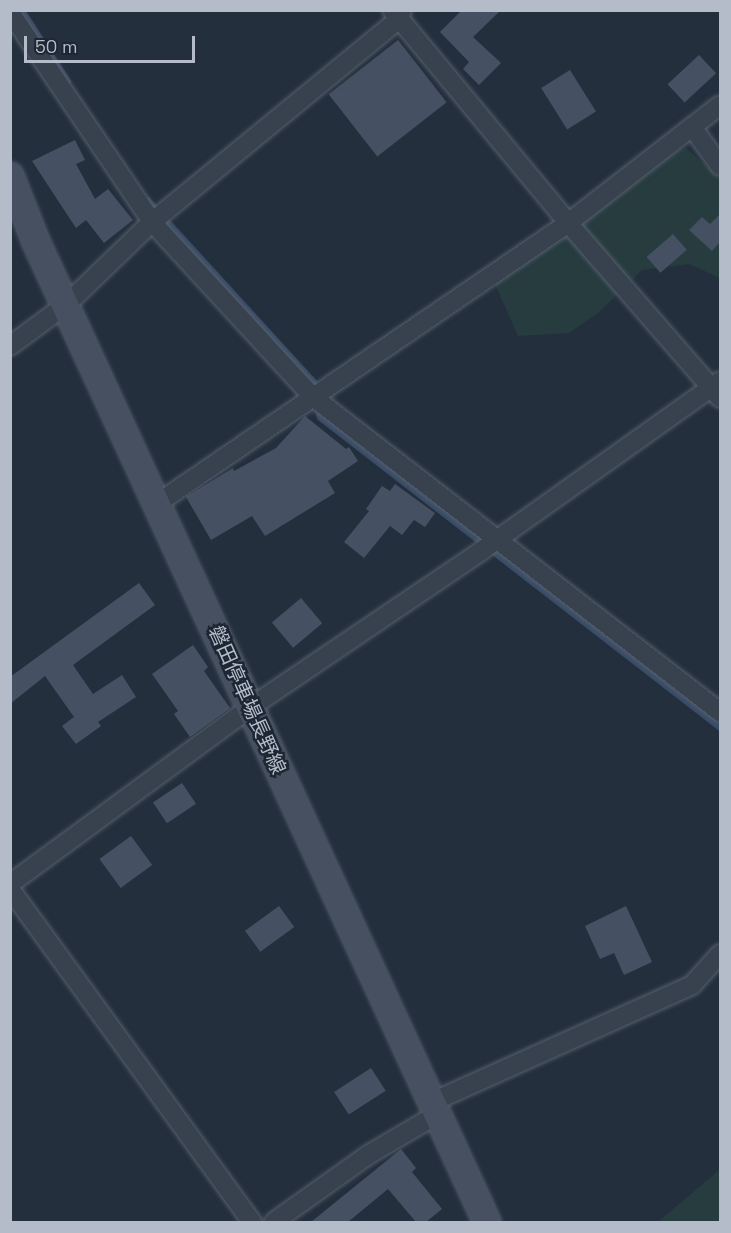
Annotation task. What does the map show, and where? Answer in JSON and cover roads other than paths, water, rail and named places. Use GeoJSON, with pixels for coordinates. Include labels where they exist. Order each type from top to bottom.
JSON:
{"type":"FeatureCollection","features":[{"type":"Feature","properties":{"kind":"main road","name":"磐田停車場長野線"},"geometry":{"type":"LineString","coordinates":[[10,176],[36,242],[67,304],[488,1222]]}},
{"type":"Feature","properties":{"kind":"street"},"geometry":{"type":"LineString","coordinates":[[10,12],[152,222],[313,397],[490,544],[720,712]]}},
{"type":"Feature","properties":{"kind":"street"},"geometry":{"type":"LineString","coordinates":[[10,346],[67,304],[152,222],[398,13],[568,223],[717,389],[250,707],[10,884]]}},
{"type":"Feature","properties":{"kind":"street"},"geometry":{"type":"LineString","coordinates":[[158,503],[568,223],[720,105]]}},
{"type":"Feature","properties":{"kind":"street"},"geometry":{"type":"LineString","coordinates":[[692,127],[720,166]]}},
{"type":"Feature","properties":{"kind":"street"},"geometry":{"type":"LineString","coordinates":[[10,889],[252,1222]]}},
{"type":"Feature","properties":{"kind":"street"},"geometry":{"type":"LineString","coordinates":[[274,1222],[435,1108],[692,985],[720,954]]}},
{"type":"Feature","properties":{"kind":"waterway"},"geometry":{"type":"LineString","coordinates":[[21,10],[67,81]]}},
{"type":"Feature","properties":{"kind":"waterway"},"geometry":{"type":"LineString","coordinates":[[147,200],[313,382],[316,394]]}},
{"type":"Feature","properties":{"kind":"waterway"},"geometry":{"type":"LineString","coordinates":[[317,405],[320,417],[720,727]]}}]}
